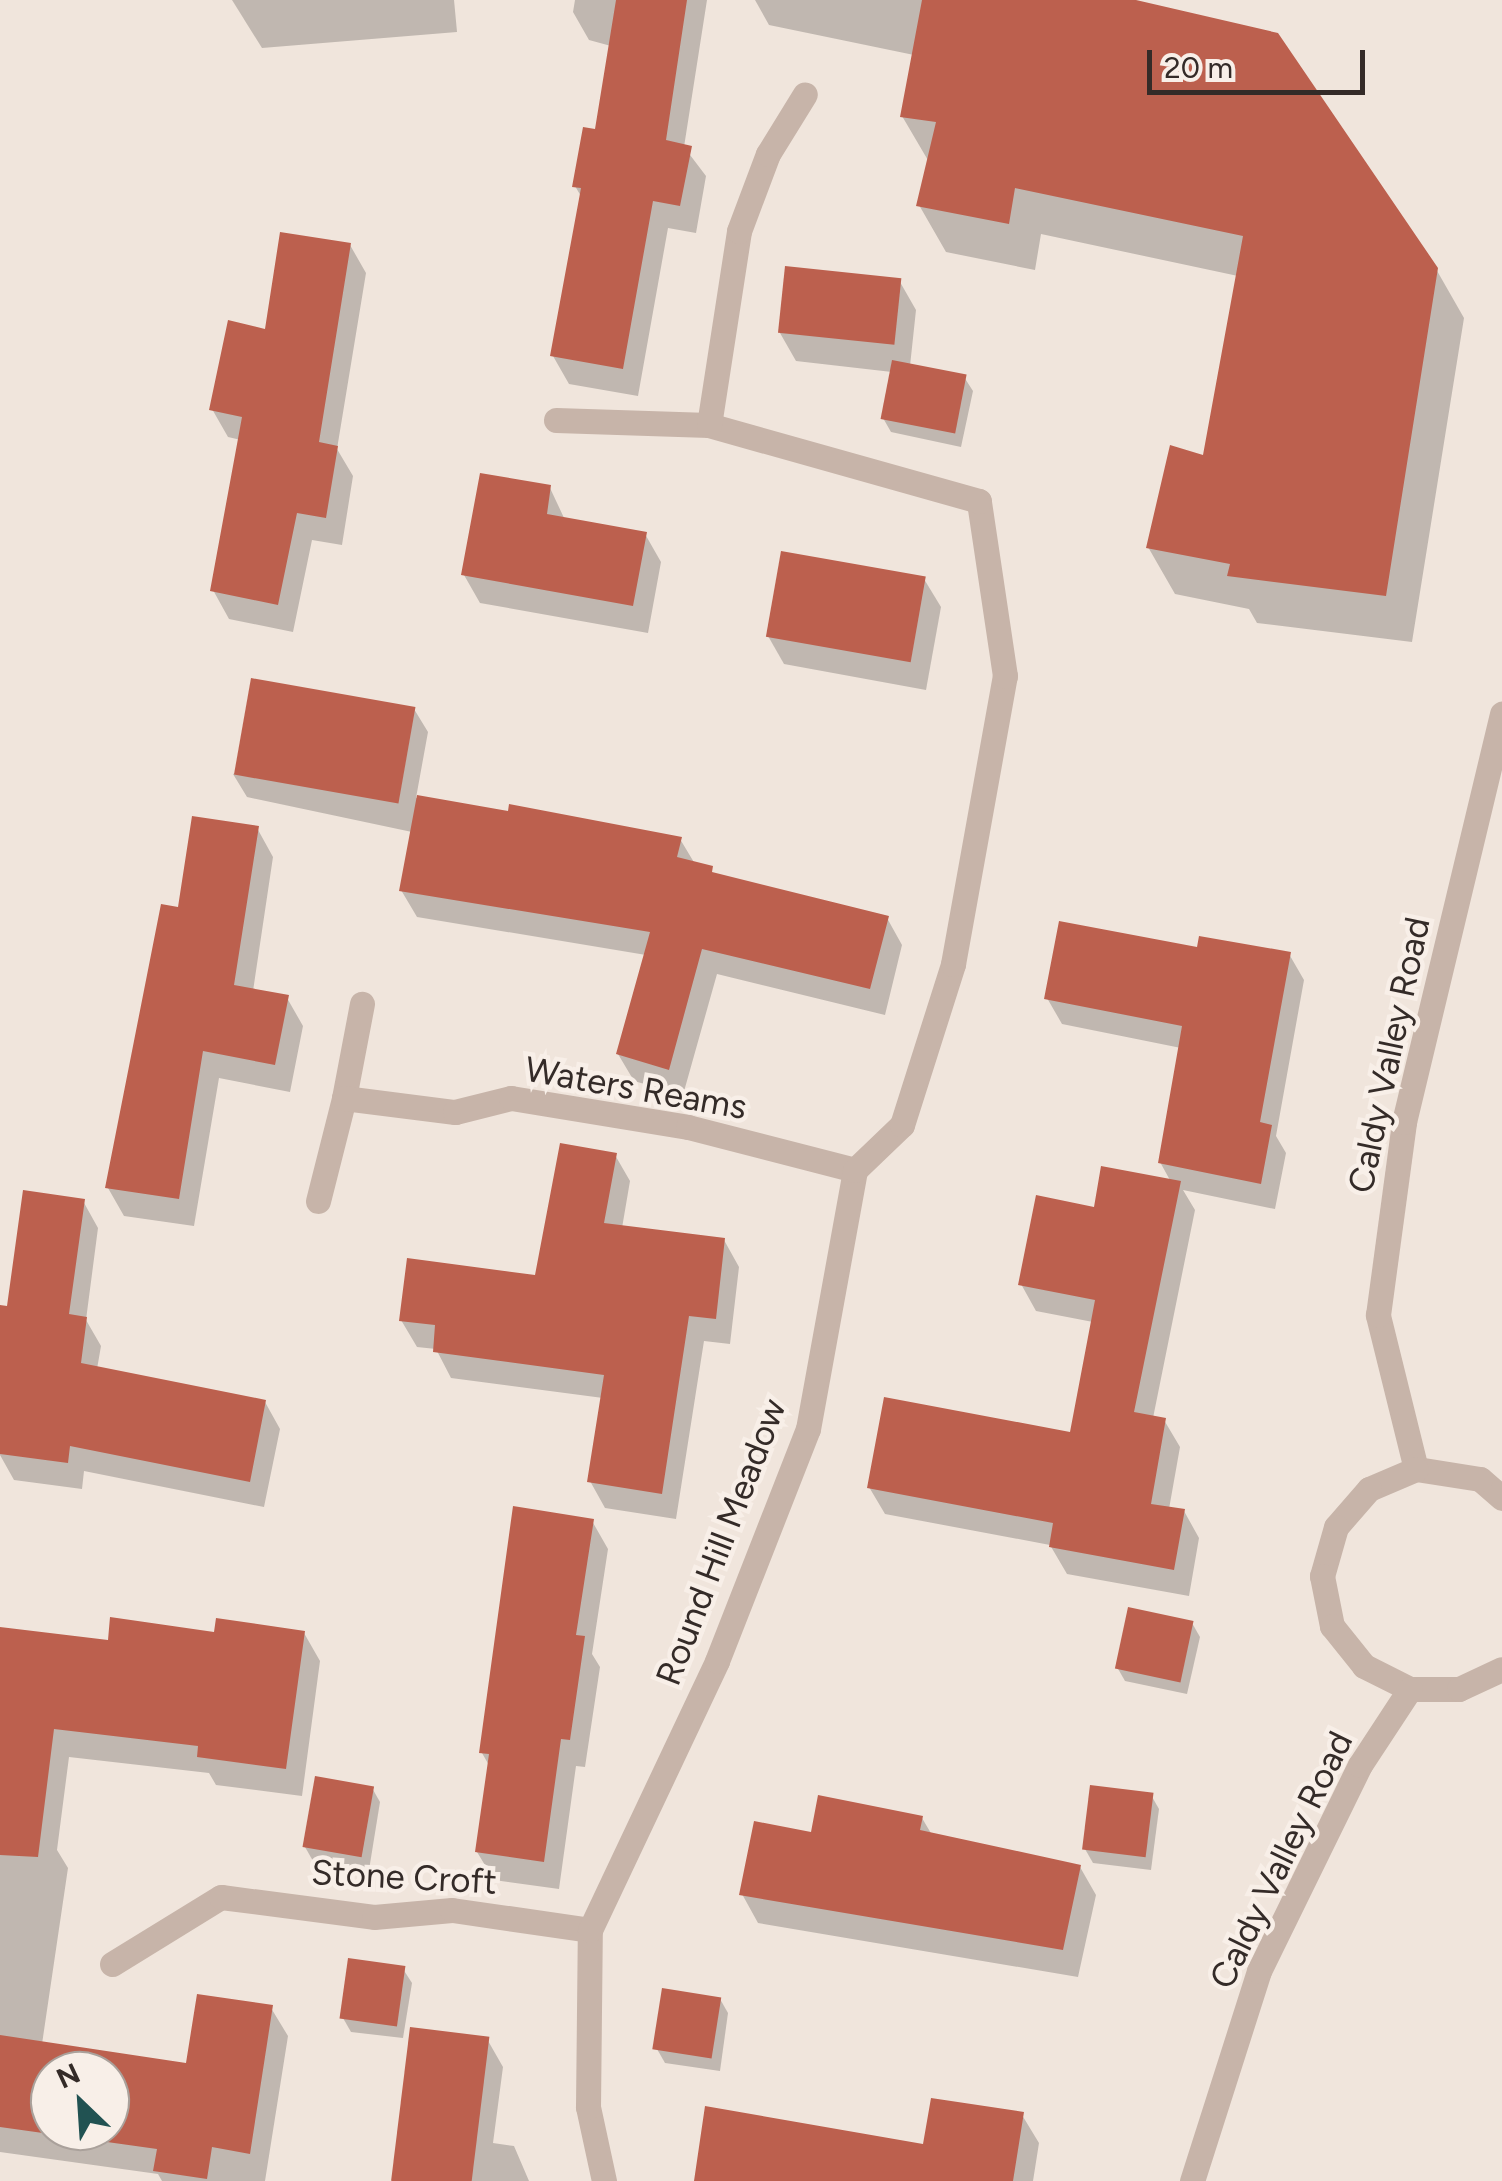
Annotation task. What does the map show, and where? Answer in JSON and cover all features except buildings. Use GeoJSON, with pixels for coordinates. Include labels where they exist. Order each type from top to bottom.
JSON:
{"type":"FeatureCollection","features":[{"type":"Feature","properties":{"kind":"street"},"geometry":{"type":"LineString","coordinates":[[709,425],[739,230],[768,154],[805,94]]}},
{"type":"Feature","properties":{"kind":"street"},"geometry":{"type":"LineString","coordinates":[[556,420],[709,425],[978,501],[1005,676],[952,964],[902,1125],[855,1170]]}},
{"type":"Feature","properties":{"kind":"street","name":"Caldy Valley Road"},"geometry":{"type":"LineString","coordinates":[[1416,1470],[1378,1315],[1404,1122],[1502,714]]}},
{"type":"Feature","properties":{"kind":"street"},"geometry":{"type":"LineString","coordinates":[[318,1201],[362,1004]]}},
{"type":"Feature","properties":{"kind":"street","name":"Waters Reams"},"geometry":{"type":"LineString","coordinates":[[344,1098],[455,1112],[511,1098],[688,1127],[855,1170]]}},
{"type":"Feature","properties":{"kind":"street","name":"Round Hill Meadow"},"geometry":{"type":"LineString","coordinates":[[604,2181],[588,2107],[590,1930],[717,1660],[808,1430],[855,1170]]}},
{"type":"Feature","properties":{"kind":"street"},"geometry":{"type":"LineString","coordinates":[[1502,1498],[1480,1478],[1416,1470],[1369,1489],[1336,1527],[1322,1576],[1332,1626],[1364,1666],[1410,1689],[1458,1689],[1502,1669]]}},
{"type":"Feature","properties":{"kind":"street","name":"Caldy Valley Road"},"geometry":{"type":"LineString","coordinates":[[1192,2181],[1259,1971],[1360,1764],[1410,1689]]}},
{"type":"Feature","properties":{"kind":"street","name":"Stone Croft"},"geometry":{"type":"LineString","coordinates":[[112,1964],[221,1897],[374,1916],[452,1910],[590,1930]]}}]}
